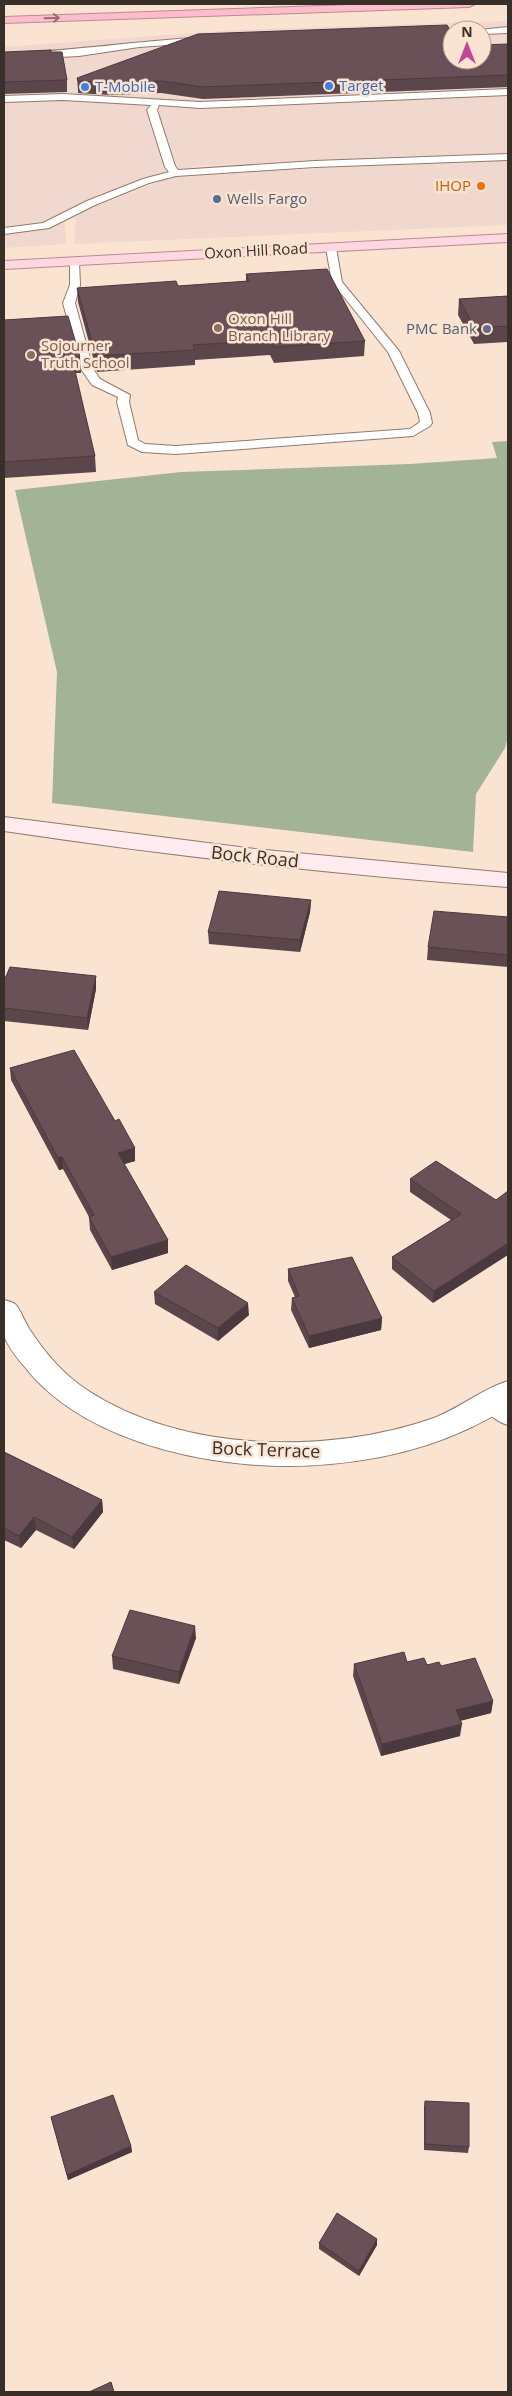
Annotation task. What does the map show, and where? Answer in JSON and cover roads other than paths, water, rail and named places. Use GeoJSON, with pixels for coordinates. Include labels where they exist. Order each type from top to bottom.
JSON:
{"type":"FeatureCollection","features":[{"type":"Feature","properties":{"kind":"highway"},"geometry":{"type":"LineString","coordinates":[[4,20],[469,4]]}},
{"type":"Feature","properties":{"kind":"main road","name":"Oxon Hill Road"},"geometry":{"type":"LineString","coordinates":[[4,265],[508,238]]}},
{"type":"Feature","properties":{"kind":"main road","name":"Bock Road"},"geometry":{"type":"LineString","coordinates":[[4,824],[124,842],[262,858],[508,880]]}},
{"type":"Feature","properties":{"kind":"street","name":"Bock Terrace"},"geometry":{"type":"LineString","coordinates":[[4,1311],[33,1360],[67,1392],[94,1409],[123,1422],[161,1438],[196,1447],[241,1452],[283,1453],[336,1452],[368,1448],[445,1426],[502,1404]]}},
{"type":"Feature","properties":{"kind":"lane"},"geometry":{"type":"LineString","coordinates":[[492,31],[508,30]]}},
{"type":"Feature","properties":{"kind":"lane"},"geometry":{"type":"LineString","coordinates":[[4,57],[79,53],[139,44],[214,40]]}},
{"type":"Feature","properties":{"kind":"lane"},"geometry":{"type":"LineString","coordinates":[[4,99],[63,97],[200,105],[508,92]]}},
{"type":"Feature","properties":{"kind":"lane"},"geometry":{"type":"LineString","coordinates":[[157,102],[152,110],[170,167],[176,173]]}},
{"type":"Feature","properties":{"kind":"lane"},"geometry":{"type":"LineString","coordinates":[[4,231],[45,226],[90,203],[146,181],[176,173],[276,166],[508,157]]}},
{"type":"Feature","properties":{"kind":"lane"},"geometry":{"type":"LineString","coordinates":[[74,261],[75,285],[69,303],[86,369],[96,382],[124,395],[132,442],[142,448],[176,450],[413,432],[426,423],[424,413],[393,351],[337,282],[331,248]]}},
{"type":"Feature","properties":{"kind":"place","name":"Target"},"geometry":{"type":"Point","coordinates":[329,86]}},
{"type":"Feature","properties":{"kind":"place","name":"T-Mobile"},"geometry":{"type":"Point","coordinates":[85,87]}},
{"type":"Feature","properties":{"kind":"place","name":"IHOP"},"geometry":{"type":"Point","coordinates":[481,186]}},
{"type":"Feature","properties":{"kind":"place","name":"Wells Fargo"},"geometry":{"type":"Point","coordinates":[217,199]}},
{"type":"Feature","properties":{"kind":"place","name":"Oxon Hill Branch Library"},"geometry":{"type":"Point","coordinates":[218,328]}},
{"type":"Feature","properties":{"kind":"place","name":"PMC Bank"},"geometry":{"type":"Point","coordinates":[487,329]}},
{"type":"Feature","properties":{"kind":"place","name":"Sojourner Truth School"},"geometry":{"type":"Point","coordinates":[31,355]}}]}
